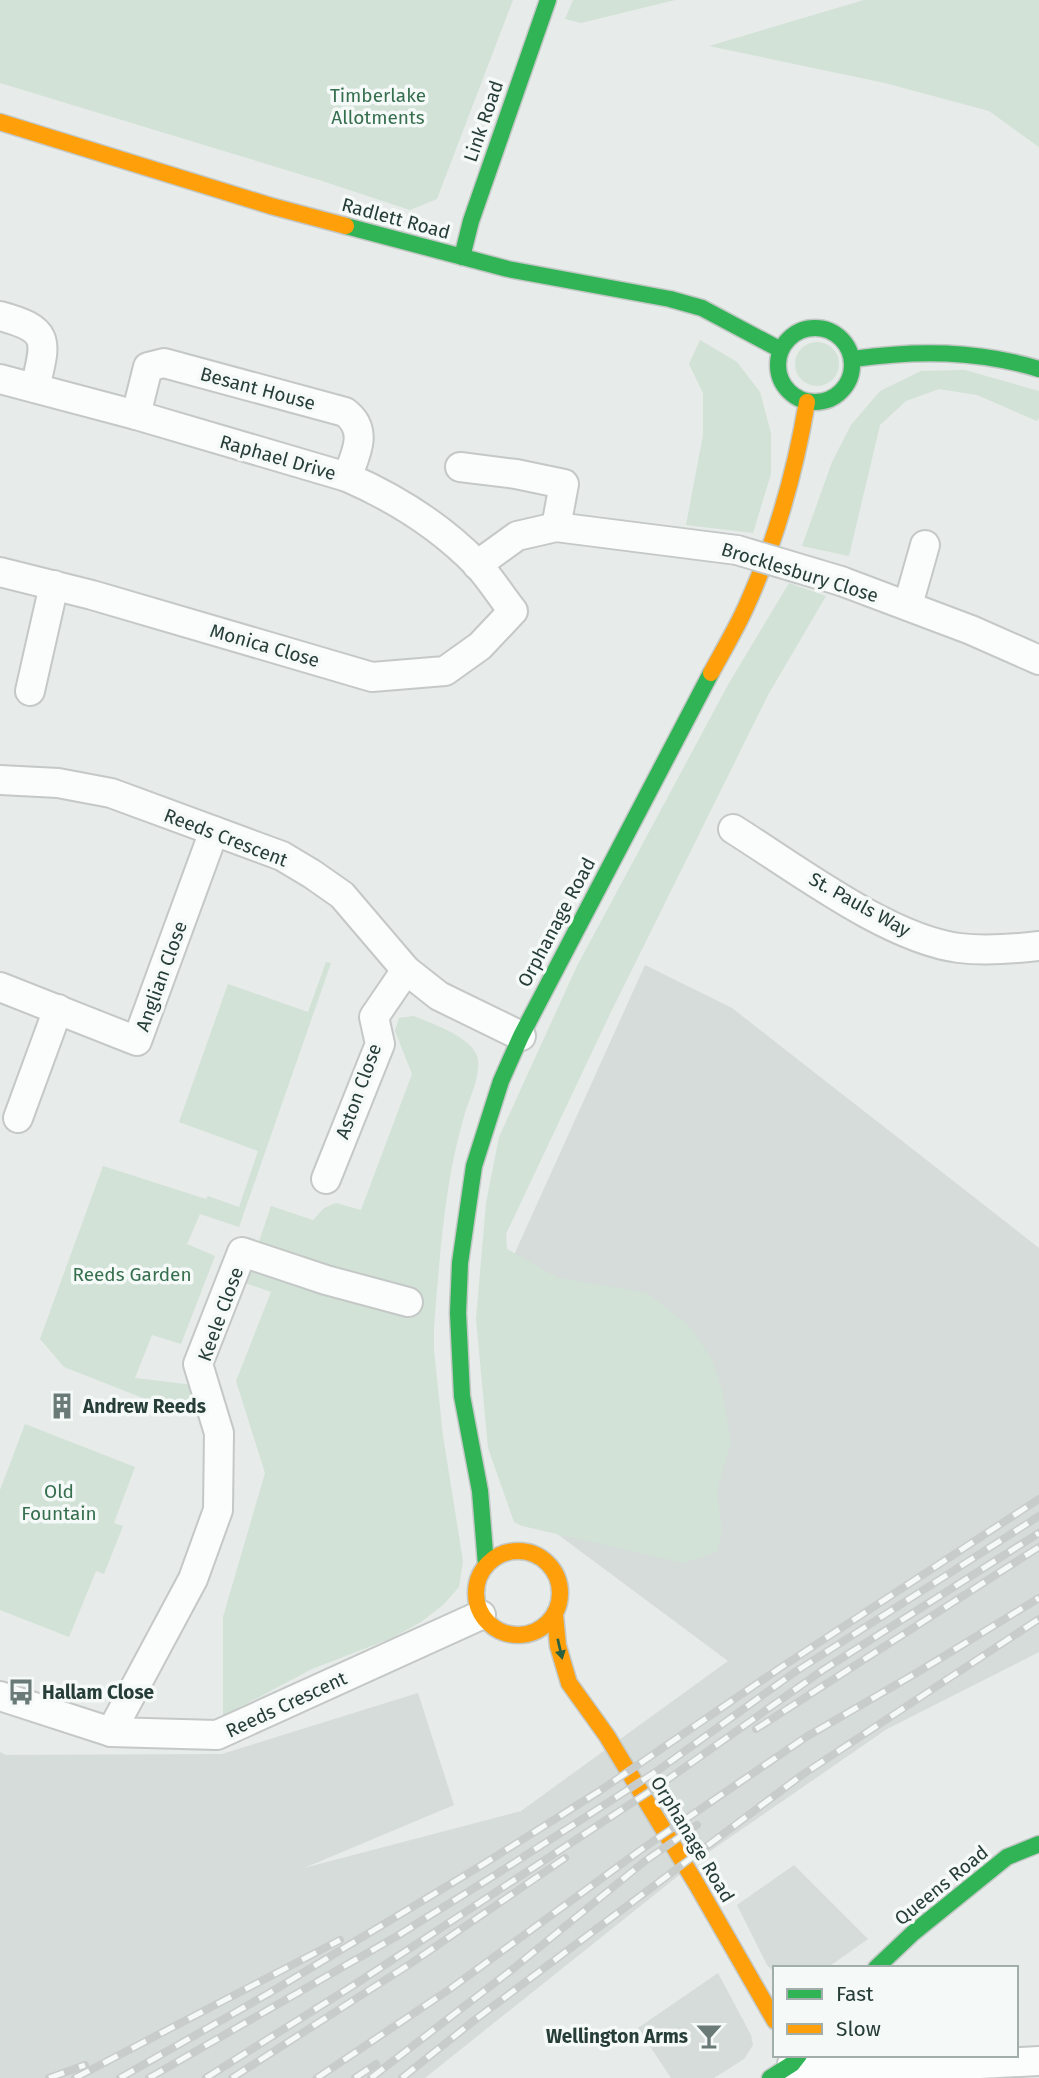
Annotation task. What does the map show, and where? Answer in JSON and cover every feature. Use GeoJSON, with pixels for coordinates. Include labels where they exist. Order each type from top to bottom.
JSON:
{"type":"FeatureCollection","features":[{"type":"Feature","properties":{"kind":"street","name":"Link Road"},"geometry":{"type":"LineString","coordinates":[[462,257],[471,221],[547,2]]}},
{"type":"Feature","properties":{"kind":"street","name":"Radlett Road"},"geometry":{"type":"LineString","coordinates":[[0,122],[271,206],[462,257],[508,269],[694,306],[723,318],[781,350]]}},
{"type":"Feature","properties":{"kind":"street"},"geometry":{"type":"LineString","coordinates":[[0,316],[23,322],[39,334],[43,343],[43,354],[35,388]]}},
{"type":"Feature","properties":{"kind":"street"},"geometry":{"type":"LineString","coordinates":[[820,327],[842,338],[853,359],[853,371],[841,392],[831,399],[807,402],[797,398],[782,382],[778,360],[781,350],[787,340],[797,332],[820,327]]}},
{"type":"Feature","properties":{"kind":"street"},"geometry":{"type":"LineString","coordinates":[[853,359],[894,353],[956,351],[993,355],[1039,369]]}},
{"type":"Feature","properties":{"kind":"street","name":"Besant House"},"geometry":{"type":"LineString","coordinates":[[136,415],[148,367],[164,363],[345,412],[354,418],[360,436],[347,477]]}},
{"type":"Feature","properties":{"kind":"street","name":"Raphael Drive"},"geometry":{"type":"LineString","coordinates":[[0,379],[136,415],[347,477],[373,488],[438,529],[477,565],[513,611]]}},
{"type":"Feature","properties":{"kind":"street","name":"Orphanage Road"},"geometry":{"type":"LineString","coordinates":[[481,1615],[475,1598],[477,1580],[486,1565],[480,1490],[462,1396],[458,1313],[460,1263],[474,1166],[501,1081],[521,1035],[745,609],[769,556],[801,439],[807,402]]}},
{"type":"Feature","properties":{"kind":"street"},"geometry":{"type":"LineString","coordinates":[[460,467],[516,474],[564,484],[556,527]]}},
{"type":"Feature","properties":{"kind":"street","name":"Brocklesbury Close"},"geometry":{"type":"LineString","coordinates":[[477,565],[517,536],[556,527],[693,542],[737,550],[841,580],[1039,660]]}},
{"type":"Feature","properties":{"kind":"street"},"geometry":{"type":"LineString","coordinates":[[908,606],[925,545]]}},
{"type":"Feature","properties":{"kind":"street","name":"Monica Close"},"geometry":{"type":"LineString","coordinates":[[0,572],[270,645],[372,677],[445,671],[480,646],[513,611]]}},
{"type":"Feature","properties":{"kind":"street"},"geometry":{"type":"LineString","coordinates":[[30,691],[54,585]]}},
{"type":"Feature","properties":{"kind":"street","name":"Reeds Crescent"},"geometry":{"type":"LineString","coordinates":[[0,780],[58,783],[111,793],[282,856],[342,895],[406,970],[439,996],[521,1035]]}},
{"type":"Feature","properties":{"kind":"street","name":"St. Pauls Way"},"geometry":{"type":"LineString","coordinates":[[733,829],[872,916],[931,942],[969,948],[1009,949],[1039,946]]}},
{"type":"Feature","properties":{"kind":"street","name":"Anglian Close"},"geometry":{"type":"LineString","coordinates":[[0,987],[137,1041],[215,831]]}},
{"type":"Feature","properties":{"kind":"street","name":"Aston Close"},"geometry":{"type":"LineString","coordinates":[[326,1179],[380,1044],[374,1017],[406,970]]}},
{"type":"Feature","properties":{"kind":"street"},"geometry":{"type":"LineString","coordinates":[[18,1118],[58,1009]]}},
{"type":"Feature","properties":{"kind":"street","name":"Keele Close"},"geometry":{"type":"LineString","coordinates":[[111,1732],[193,1579],[218,1510],[219,1433],[198,1364],[242,1252],[326,1280],[408,1302]]}},
{"type":"Feature","properties":{"kind":"street","name":"Orphanage Road"},"geometry":{"type":"LineString","coordinates":[[480,1490],[518,1550],[536,1554],[550,1565],[559,1580],[561,1598],[555,1615],[558,1646],[569,1683],[607,1736],[773,2018]]}},
{"type":"Feature","properties":{"kind":"street"},"geometry":{"type":"LineString","coordinates":[[486,1565],[500,1554],[518,1550]]}},
{"type":"Feature","properties":{"kind":"street"},"geometry":{"type":"LineString","coordinates":[[481,1615],[489,1625],[513,1636],[531,1654]]}},
{"type":"Feature","properties":{"kind":"street","name":"Reeds Crescent"},"geometry":{"type":"LineString","coordinates":[[0,1696],[111,1732],[216,1735],[481,1615]]}},
{"type":"Feature","properties":{"kind":"street"},"geometry":{"type":"LineString","coordinates":[[513,1636],[543,1628],[555,1615]]}},
{"type":"Feature","properties":{"kind":"street","name":"Orphanage Road"},"geometry":{"type":"LineString","coordinates":[[548,1669],[569,1683]]}},
{"type":"Feature","properties":{"kind":"street","name":"Queens Road"},"geometry":{"type":"LineString","coordinates":[[878,1966],[913,1933],[1007,1857],[1039,1844]]}},
{"type":"Feature","properties":{"kind":"street"},"geometry":{"type":"LineString","coordinates":[[789,2066],[861,2070],[1039,2061]]}},
{"type":"Feature","properties":{"kind":"shaded area"},"geometry":{"type":"Polygon","coordinates":[[[645,965],[732,1008],[1039,1248],[1039,1652],[887,1729],[703,1856],[425,2078],[0,2078],[0,1752],[6,1755],[222,1754],[418,1693],[454,1805],[304,1868],[521,1811],[728,1661],[552,1530],[509,1266],[645,965]]]}},
{"type":"Feature","properties":{"kind":"shaded area"},"geometry":{"type":"Polygon","coordinates":[[[794,1865],[868,1939],[830,1966],[773,1966],[773,1971],[767,1965],[737,1905],[794,1865]]]}},
{"type":"Feature","properties":{"kind":"shaded area"},"geometry":{"type":"Polygon","coordinates":[[[718,1973],[751,2035],[753,2045],[744,2059],[714,2078],[671,2078],[638,2028],[718,1973]]]}},
{"type":"Feature","properties":{"kind":"green space","name":"Timberlake Allotments"},"geometry":{"type":"Polygon","coordinates":[[[0,0],[513,0],[437,199],[410,210],[0,83],[0,0]]]}},
{"type":"Feature","properties":{"kind":"green space"},"geometry":{"type":"Polygon","coordinates":[[[573,0],[675,0],[581,23],[565,19],[573,0]]]}},
{"type":"Feature","properties":{"kind":"green space"},"geometry":{"type":"Polygon","coordinates":[[[864,0],[1039,0],[1039,147],[989,111],[885,83],[709,46],[864,0]]]}},
{"type":"Feature","properties":{"kind":"green space"},"geometry":{"type":"Polygon","coordinates":[[[700,340],[737,362],[760,392],[771,433],[771,474],[753,533],[686,525],[703,435],[703,393],[689,364],[700,340]]]}},
{"type":"Feature","properties":{"kind":"green space"},"geometry":{"type":"Polygon","coordinates":[[[817,342],[833,348],[839,364],[833,380],[817,386],[801,380],[795,364],[801,348],[817,342]]]}},
{"type":"Feature","properties":{"kind":"green space"},"geometry":{"type":"Polygon","coordinates":[[[965,370],[1039,391],[1037,421],[977,395],[939,389],[906,401],[880,425],[849,556],[802,546],[832,462],[851,425],[880,391],[921,371],[965,370]]]}},
{"type":"Feature","properties":{"kind":"green space"},"geometry":{"type":"Polygon","coordinates":[[[789,583],[826,596],[768,695],[609,1016],[506,1234],[507,1249],[558,1278],[647,1293],[690,1327],[711,1358],[722,1390],[731,1442],[717,1490],[722,1534],[717,1552],[684,1563],[514,1522],[488,1448],[476,1319],[486,1203],[499,1137],[577,966],[729,683],[789,583]]]}},
{"type":"Feature","properties":{"kind":"green space","name":"Reeds Garden"},"geometry":{"type":"Polygon","coordinates":[[[326,962],[331,963],[239,1227],[200,1214],[187,1244],[215,1256],[181,1344],[152,1335],[135,1378],[194,1385],[200,1407],[176,1411],[64,1367],[40,1339],[103,1166],[239,1207],[258,1151],[179,1122],[228,984],[308,1012],[326,962]]]}},
{"type":"Feature","properties":{"kind":"green space"},"geometry":{"type":"Polygon","coordinates":[[[414,1016],[459,1037],[473,1049],[478,1063],[475,1085],[452,1166],[434,1327],[443,1436],[463,1561],[459,1587],[443,1605],[421,1622],[392,1638],[312,1669],[223,1716],[223,1617],[265,1473],[236,1381],[271,1292],[245,1283],[271,1206],[313,1220],[324,1208],[336,1203],[361,1210],[412,1074],[395,1031],[399,1018],[414,1016]]]}},
{"type":"Feature","properties":{"kind":"green space","name":"Old Fountain"},"geometry":{"type":"Polygon","coordinates":[[[25,1424],[135,1467],[114,1523],[123,1526],[104,1574],[96,1571],[69,1637],[0,1610],[0,1490],[25,1424]]]}},
{"type":"Feature","properties":{"kind":"railway"},"geometry":{"type":"LineString","coordinates":[[120,2078],[271,1992],[598,1792],[783,1666],[1039,1499]]}},
{"type":"Feature","properties":{"kind":"railway"},"geometry":{"type":"LineString","coordinates":[[149,2078],[397,1936],[495,1875],[657,1771],[795,1672],[1039,1516]]}},
{"type":"Feature","properties":{"kind":"railway"},"geometry":{"type":"LineString","coordinates":[[206,2078],[357,1983],[664,1782],[823,1670],[1039,1533]]}},
{"type":"Feature","properties":{"kind":"railway"},"geometry":{"type":"LineString","coordinates":[[756,1729],[1039,1547]]}},
{"type":"Feature","properties":{"kind":"railway"},"geometry":{"type":"LineString","coordinates":[[317,2078],[450,1989],[642,1849],[806,1737],[1039,1598]]}},
{"type":"Feature","properties":{"kind":"railway"},"geometry":{"type":"LineString","coordinates":[[402,2078],[476,2019],[802,1775],[1039,1619]]}},
{"type":"Feature","properties":{"kind":"railway"},"geometry":{"type":"LineString","coordinates":[[371,2078],[514,1968],[645,1861],[697,1825]]}},
{"type":"Feature","properties":{"kind":"railway"},"geometry":{"type":"LineString","coordinates":[[232,2078],[410,1964],[565,1858]]}},
{"type":"Feature","properties":{"kind":"railway"},"geometry":{"type":"LineString","coordinates":[[75,2078],[340,1940]]}},
{"type":"Feature","properties":{"kind":"railway"},"geometry":{"type":"LineString","coordinates":[[355,2078],[376,2064]]}},
{"type":"Feature","properties":{"kind":"railway"},"geometry":{"type":"LineString","coordinates":[[49,2078],[85,2065]]}},
{"type":"Feature","properties":{"kind":"traffic: fast"},"geometry":{"type":"LineString","coordinates":[[462,257],[471,221],[548,0]]}},
{"type":"Feature","properties":{"kind":"traffic: fast"},"geometry":{"type":"LineString","coordinates":[[346,226],[508,269],[670,299],[702,308],[781,350]]}},
{"type":"Feature","properties":{"kind":"traffic: fast"},"geometry":{"type":"LineString","coordinates":[[808,328],[822,328],[836,334],[846,344],[852,365],[850,379],[836,396],[822,402],[808,402],[794,396],[784,386],[778,372],[778,358],[784,344],[794,334],[808,328]]}},
{"type":"Feature","properties":{"kind":"traffic: fast"},"geometry":{"type":"LineString","coordinates":[[853,359],[923,353],[969,355],[1039,369]]}},
{"type":"Feature","properties":{"kind":"traffic: fast"},"geometry":{"type":"LineString","coordinates":[[486,1565],[480,1491],[462,1396],[458,1313],[460,1263],[474,1166],[501,1081],[521,1036],[711,673]]}},
{"type":"Feature","properties":{"kind":"traffic: fast"},"geometry":{"type":"LineString","coordinates":[[878,1966],[913,1933],[1007,1857],[1039,1844]]}},
{"type":"Feature","properties":{"kind":"traffic: fast"},"geometry":{"type":"LineString","coordinates":[[770,2078],[792,2064],[797,2057]]}},
{"type":"Feature","properties":{"kind":"traffic: slow"},"geometry":{"type":"LineString","coordinates":[[0,122],[271,206],[346,226]]}},
{"type":"Feature","properties":{"kind":"traffic: slow"},"geometry":{"type":"LineString","coordinates":[[711,673],[742,615],[767,557],[797,455],[807,402]]}},
{"type":"Feature","properties":{"kind":"traffic: slow"},"geometry":{"type":"LineString","coordinates":[[518,1551],[534,1554],[548,1563],[557,1577],[560,1593],[557,1609],[548,1623],[534,1632],[518,1635],[502,1632],[488,1623],[479,1609],[476,1593],[479,1577],[488,1563],[502,1554],[518,1551]]}},
{"type":"Feature","properties":{"kind":"traffic: slow"},"geometry":{"type":"LineString","coordinates":[[555,1615],[558,1646],[569,1683],[607,1736],[773,2018]]}},
{"type":"Feature","properties":{"kind":"place","name":"Andrew Reeds"},"geometry":{"type":"Point","coordinates":[62,1406]}},
{"type":"Feature","properties":{"kind":"place","name":"Hallam Close"},"geometry":{"type":"Point","coordinates":[21,1692]}},
{"type":"Feature","properties":{"kind":"place","name":"Wellington Arms"},"geometry":{"type":"Point","coordinates":[709,2036]}}]}
